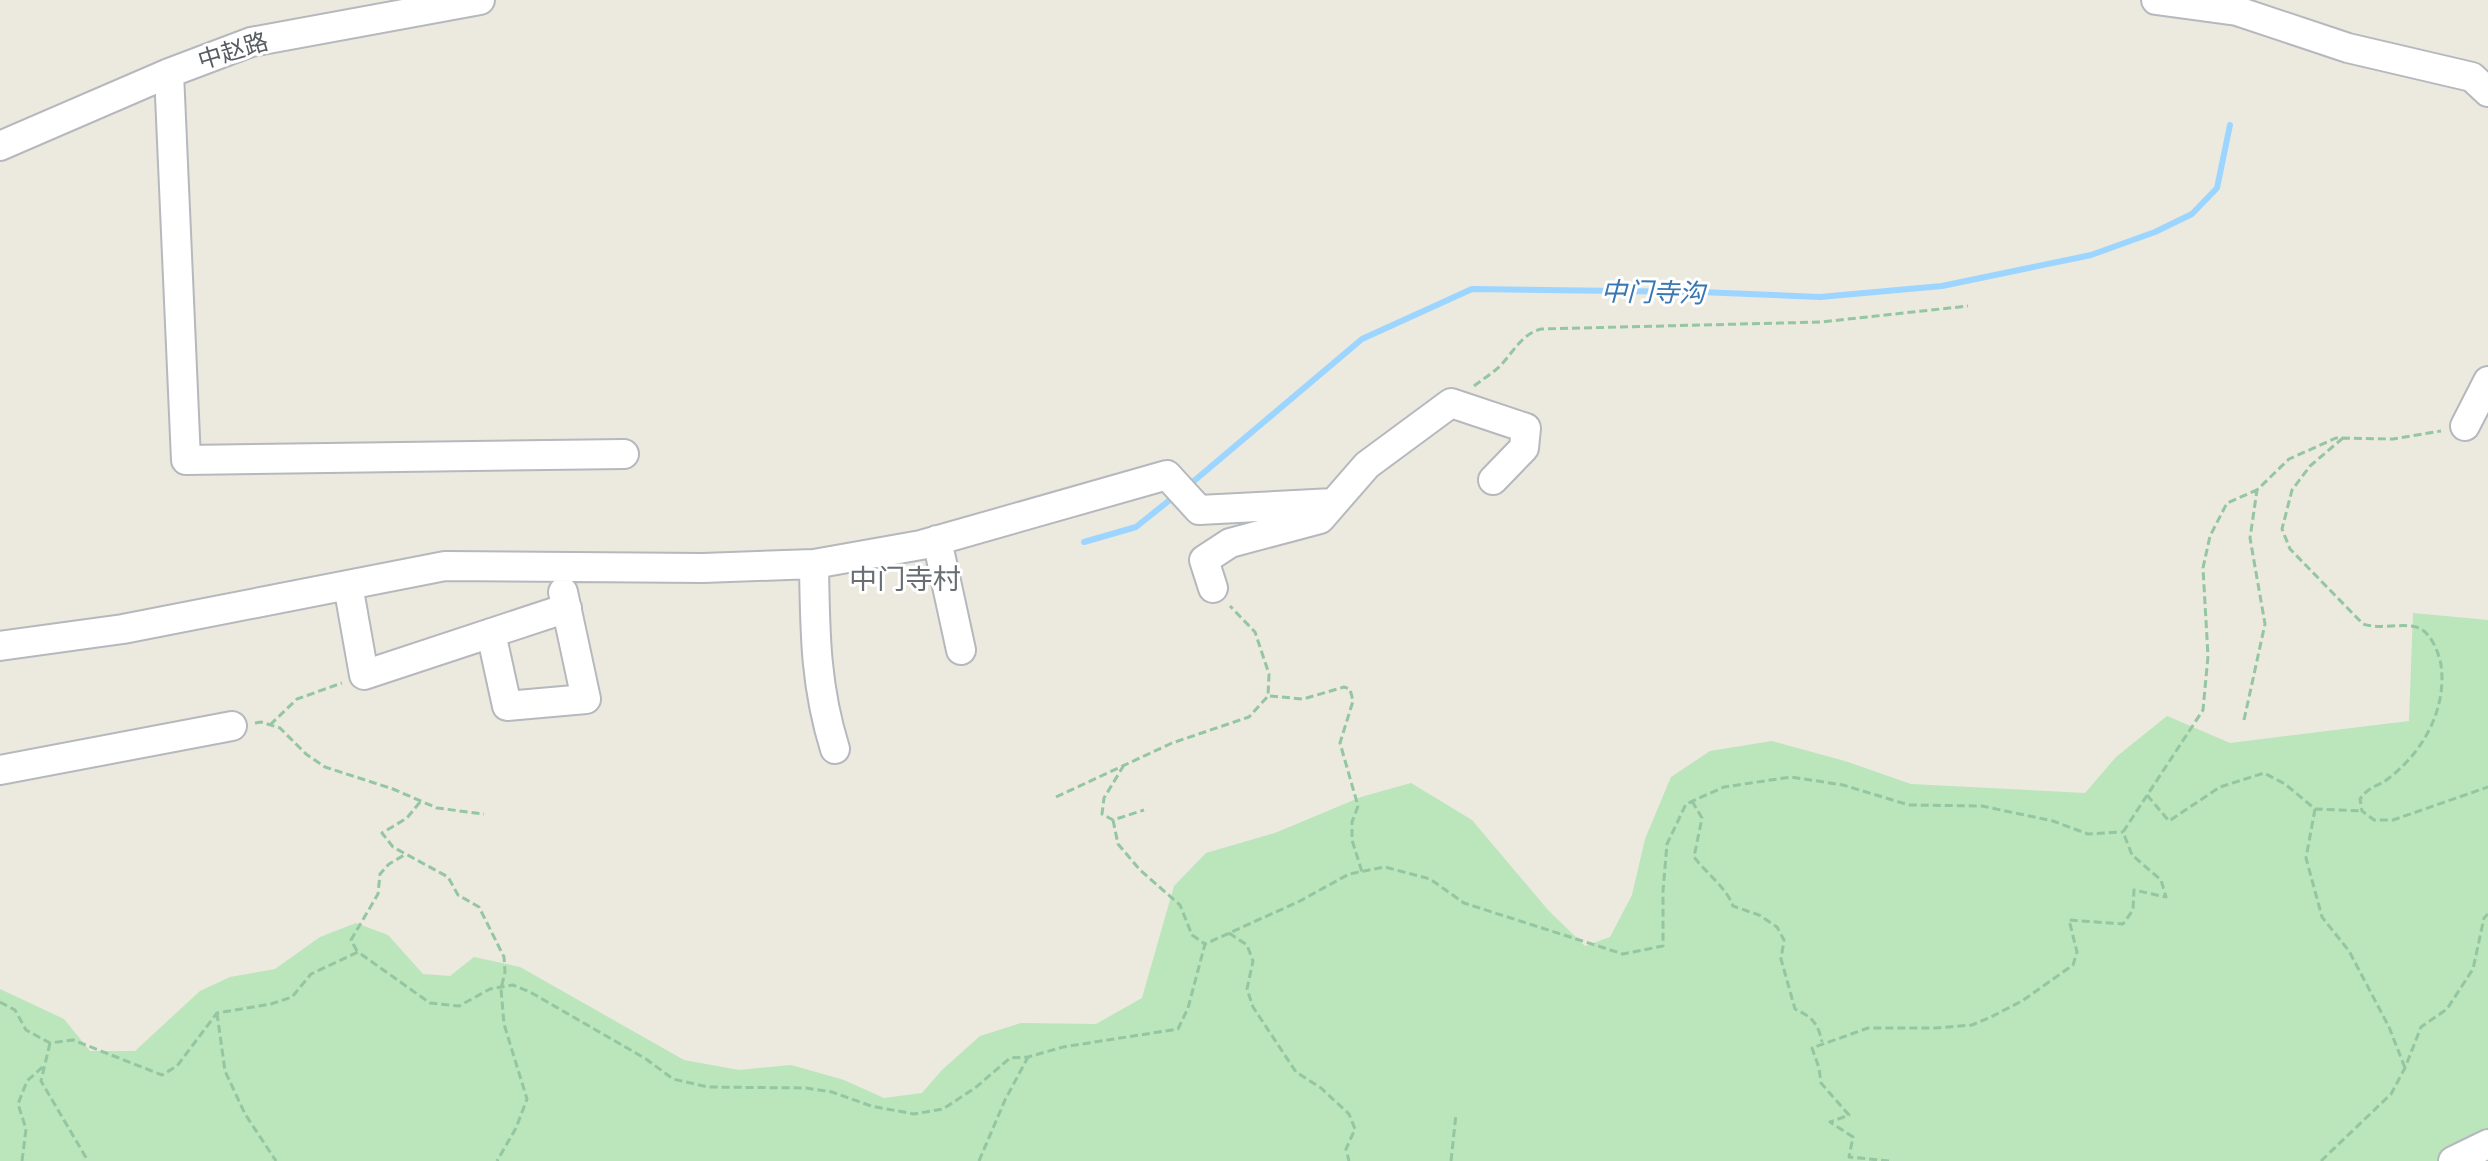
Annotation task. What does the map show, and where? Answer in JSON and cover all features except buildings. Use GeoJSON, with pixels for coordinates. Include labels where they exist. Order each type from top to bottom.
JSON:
{"type":"FeatureCollection","features":[{"type":"Feature","properties":{"kind":"street","name":"中赵路"},"geometry":{"type":"LineString","coordinates":[[0,146],[169,73],[251,42],[480,0]]}},
{"type":"Feature","properties":{"kind":"street"},"geometry":{"type":"LineString","coordinates":[[2156,0],[2237,11],[2348,48],[2472,77],[2488,92]]}},
{"type":"Feature","properties":{"kind":"street"},"geometry":{"type":"LineString","coordinates":[[169,73],[186,460],[624,454]]}},
{"type":"Feature","properties":{"kind":"street"},"geometry":{"type":"LineString","coordinates":[[2465,426],[2488,381]]}},
{"type":"Feature","properties":{"kind":"street"},"geometry":{"type":"LineString","coordinates":[[1213,588],[1204,560],[1230,543],[1320,519],[1367,465],[1451,403],[1526,428],[1524,448],[1493,480]]}},
{"type":"Feature","properties":{"kind":"street"},"geometry":{"type":"LineString","coordinates":[[0,646],[123,629],[445,566],[703,568],[814,564],[937,540],[1167,475],[1199,510],[1333,503]]}},
{"type":"Feature","properties":{"kind":"street"},"geometry":{"type":"LineString","coordinates":[[937,540],[961,650]]}},
{"type":"Feature","properties":{"kind":"street"},"geometry":{"type":"LineString","coordinates":[[814,564],[815,650],[823,709],[835,749]]}},
{"type":"Feature","properties":{"kind":"street"},"geometry":{"type":"LineString","coordinates":[[491,633],[507,706],[586,699],[558,568]]}},
{"type":"Feature","properties":{"kind":"street"},"geometry":{"type":"LineString","coordinates":[[348,585],[364,675],[567,608]]}},
{"type":"Feature","properties":{"kind":"street"},"geometry":{"type":"LineString","coordinates":[[0,770],[232,726]]}},
{"type":"Feature","properties":{"kind":"street"},"geometry":{"type":"LineString","coordinates":[[2453,1161],[2488,1144]]}},
{"type":"Feature","properties":{"kind":"path"},"geometry":{"type":"LineString","coordinates":[[1451,403],[1499,367],[1521,340],[1532,331],[1541,329],[1821,322],[1968,306]]}},
{"type":"Feature","properties":{"kind":"path"},"geometry":{"type":"LineString","coordinates":[[2123,832],[2203,710],[2208,656],[2203,568],[2210,536],[2227,503],[2257,490],[2289,459],[2336,438],[2393,439],[2465,426]]}},
{"type":"Feature","properties":{"kind":"path"},"geometry":{"type":"LineString","coordinates":[[2343,438],[2310,466],[2292,490],[2282,529],[2290,549],[2363,624],[2419,628],[2431,639],[2440,659],[2443,683],[2440,705],[2431,729],[2411,757],[2387,780],[2369,787],[2360,799],[2362,811]]}},
{"type":"Feature","properties":{"kind":"path"},"geometry":{"type":"LineString","coordinates":[[2244,720],[2265,624],[2250,538],[2257,490]]}},
{"type":"Feature","properties":{"kind":"path"},"geometry":{"type":"LineString","coordinates":[[1056,797],[1172,743],[1249,717],[1268,696],[1269,674],[1255,632],[1213,588]]}},
{"type":"Feature","properties":{"kind":"path"},"geometry":{"type":"LineString","coordinates":[[270,725],[297,699],[364,675]]}},
{"type":"Feature","properties":{"kind":"path"},"geometry":{"type":"LineString","coordinates":[[1268,696],[1303,699],[1344,687],[1350,689],[1353,701],[1340,743],[1358,806],[1352,822],[1352,840],[1362,872]]}},
{"type":"Feature","properties":{"kind":"path"},"geometry":{"type":"LineString","coordinates":[[232,726],[261,722],[280,728],[306,754],[325,767],[393,789],[437,808],[484,814]]}},
{"type":"Feature","properties":{"kind":"path"},"geometry":{"type":"LineString","coordinates":[[1124,765],[1104,798],[1102,814],[1113,820],[1144,810]]}},
{"type":"Feature","properties":{"kind":"path"},"geometry":{"type":"LineString","coordinates":[[2147,795],[2169,821],[2220,787],[2264,773],[2285,784],[2315,809],[2362,811],[2374,820],[2393,820],[2488,787]]}},
{"type":"Feature","properties":{"kind":"path"},"geometry":{"type":"LineString","coordinates":[[1205,944],[1300,901],[1349,874],[1385,867],[1430,879],[1464,903],[1623,954],[1663,946],[1667,844],[1686,804],[1724,787],[1791,777],[1843,785],[1909,805],[1982,806],[2053,821],[2088,834],[2123,832]]}},
{"type":"Feature","properties":{"kind":"path"},"geometry":{"type":"LineString","coordinates":[[1692,801],[1702,818],[1694,857],[1709,877],[1729,893],[1733,906],[1759,915],[1777,927],[1784,940],[1781,959],[1795,1009],[1811,1017],[1818,1025],[1823,1044]]}},
{"type":"Feature","properties":{"kind":"path"},"geometry":{"type":"LineString","coordinates":[[420,802],[407,818],[382,833],[393,847],[448,877],[458,895],[479,907],[504,957],[501,989],[504,1024],[527,1099],[516,1128],[497,1161]]}},
{"type":"Feature","properties":{"kind":"path"},"geometry":{"type":"LineString","coordinates":[[2315,809],[2306,858],[2322,917],[2349,951],[2389,1027],[2405,1068]]}},
{"type":"Feature","properties":{"kind":"path"},"geometry":{"type":"LineString","coordinates":[[1113,820],[1118,844],[1140,870],[1180,905],[1192,935],[1205,944]]}},
{"type":"Feature","properties":{"kind":"path"},"geometry":{"type":"LineString","coordinates":[[1889,1161],[1849,1157],[1853,1137],[1830,1122],[1849,1115],[1821,1083],[1812,1048],[1868,1028],[1972,1025],[2022,1001],[2073,965],[2077,952],[2069,920],[2123,924],[2133,910],[2134,890],[2166,897],[2161,880],[2132,855],[2123,832]]}},
{"type":"Feature","properties":{"kind":"path"},"geometry":{"type":"LineString","coordinates":[[406,854],[389,864],[380,874],[378,894],[351,940],[358,952],[430,1003],[459,1006],[490,989],[513,985],[646,1059],[673,1079],[708,1087],[806,1088],[914,1114],[943,1109],[975,1088],[1010,1058],[1178,1029],[1188,1008],[1205,944]]}},
{"type":"Feature","properties":{"kind":"path"},"geometry":{"type":"LineString","coordinates":[[2321,1161],[2391,1094],[2421,1027],[2447,1009],[2473,969],[2484,918],[2488,914]]}},
{"type":"Feature","properties":{"kind":"path"},"geometry":{"type":"LineString","coordinates":[[1229,933],[1247,945],[1253,961],[1247,989],[1253,1007],[1296,1072],[1321,1088],[1349,1114],[1355,1129],[1346,1149],[1349,1161]]}},
{"type":"Feature","properties":{"kind":"path"},"geometry":{"type":"LineString","coordinates":[[0,1002],[15,1010],[26,1030],[50,1043],[73,1040],[162,1075],[177,1066],[217,1013],[271,1004],[292,997],[311,974],[358,952]]}},
{"type":"Feature","properties":{"kind":"path"},"geometry":{"type":"LineString","coordinates":[[217,1013],[225,1071],[245,1114],[276,1161]]}},
{"type":"Feature","properties":{"kind":"path"},"geometry":{"type":"LineString","coordinates":[[50,1043],[41,1081],[88,1161]]}},
{"type":"Feature","properties":{"kind":"path"},"geometry":{"type":"LineString","coordinates":[[979,1161],[1005,1100],[1028,1057]]}},
{"type":"Feature","properties":{"kind":"path"},"geometry":{"type":"LineString","coordinates":[[22,1161],[26,1129],[18,1104],[27,1081],[45,1065]]}},
{"type":"Feature","properties":{"kind":"path"},"geometry":{"type":"LineString","coordinates":[[1451,1161],[1456,1114]]}},
{"type":"Feature","properties":{"kind":"green space"},"geometry":{"type":"Polygon","coordinates":[[[2413,613],[2488,620],[2488,1161],[0,1161],[0,989],[64,1019],[90,1051],[135,1051],[200,991],[230,977],[275,969],[320,937],[356,923],[388,935],[423,974],[450,976],[474,957],[520,967],[684,1060],[739,1070],[791,1065],[844,1080],[884,1098],[922,1093],[980,1036],[1021,1023],[1096,1024],[1142,998],[1174,886],[1206,853],[1275,833],[1361,797],[1411,783],[1472,820],[1548,910],[1585,946],[1610,937],[1632,895],[1645,839],[1671,777],[1710,751],[1772,741],[1845,761],[1911,784],[2085,793],[2116,757],[2167,716],[2230,743],[2409,721],[2413,613]]]}},
{"type":"Feature","properties":{"kind":"waterway","name":"中门寺沟"},"geometry":{"type":"LineString","coordinates":[[1188,486],[1362,339],[1472,289],[1820,297],[1942,286],[2091,255],[2155,232],[2192,214],[2217,188],[2230,125]]}},
{"type":"Feature","properties":{"kind":"waterway","name":"中门寺沟"},"geometry":{"type":"LineString","coordinates":[[1084,542],[1136,527],[1176,495]]}},
{"type":"Feature","properties":{"kind":"district","name":"中门寺村"},"geometry":{"type":"Point","coordinates":[905,579]}}]}
